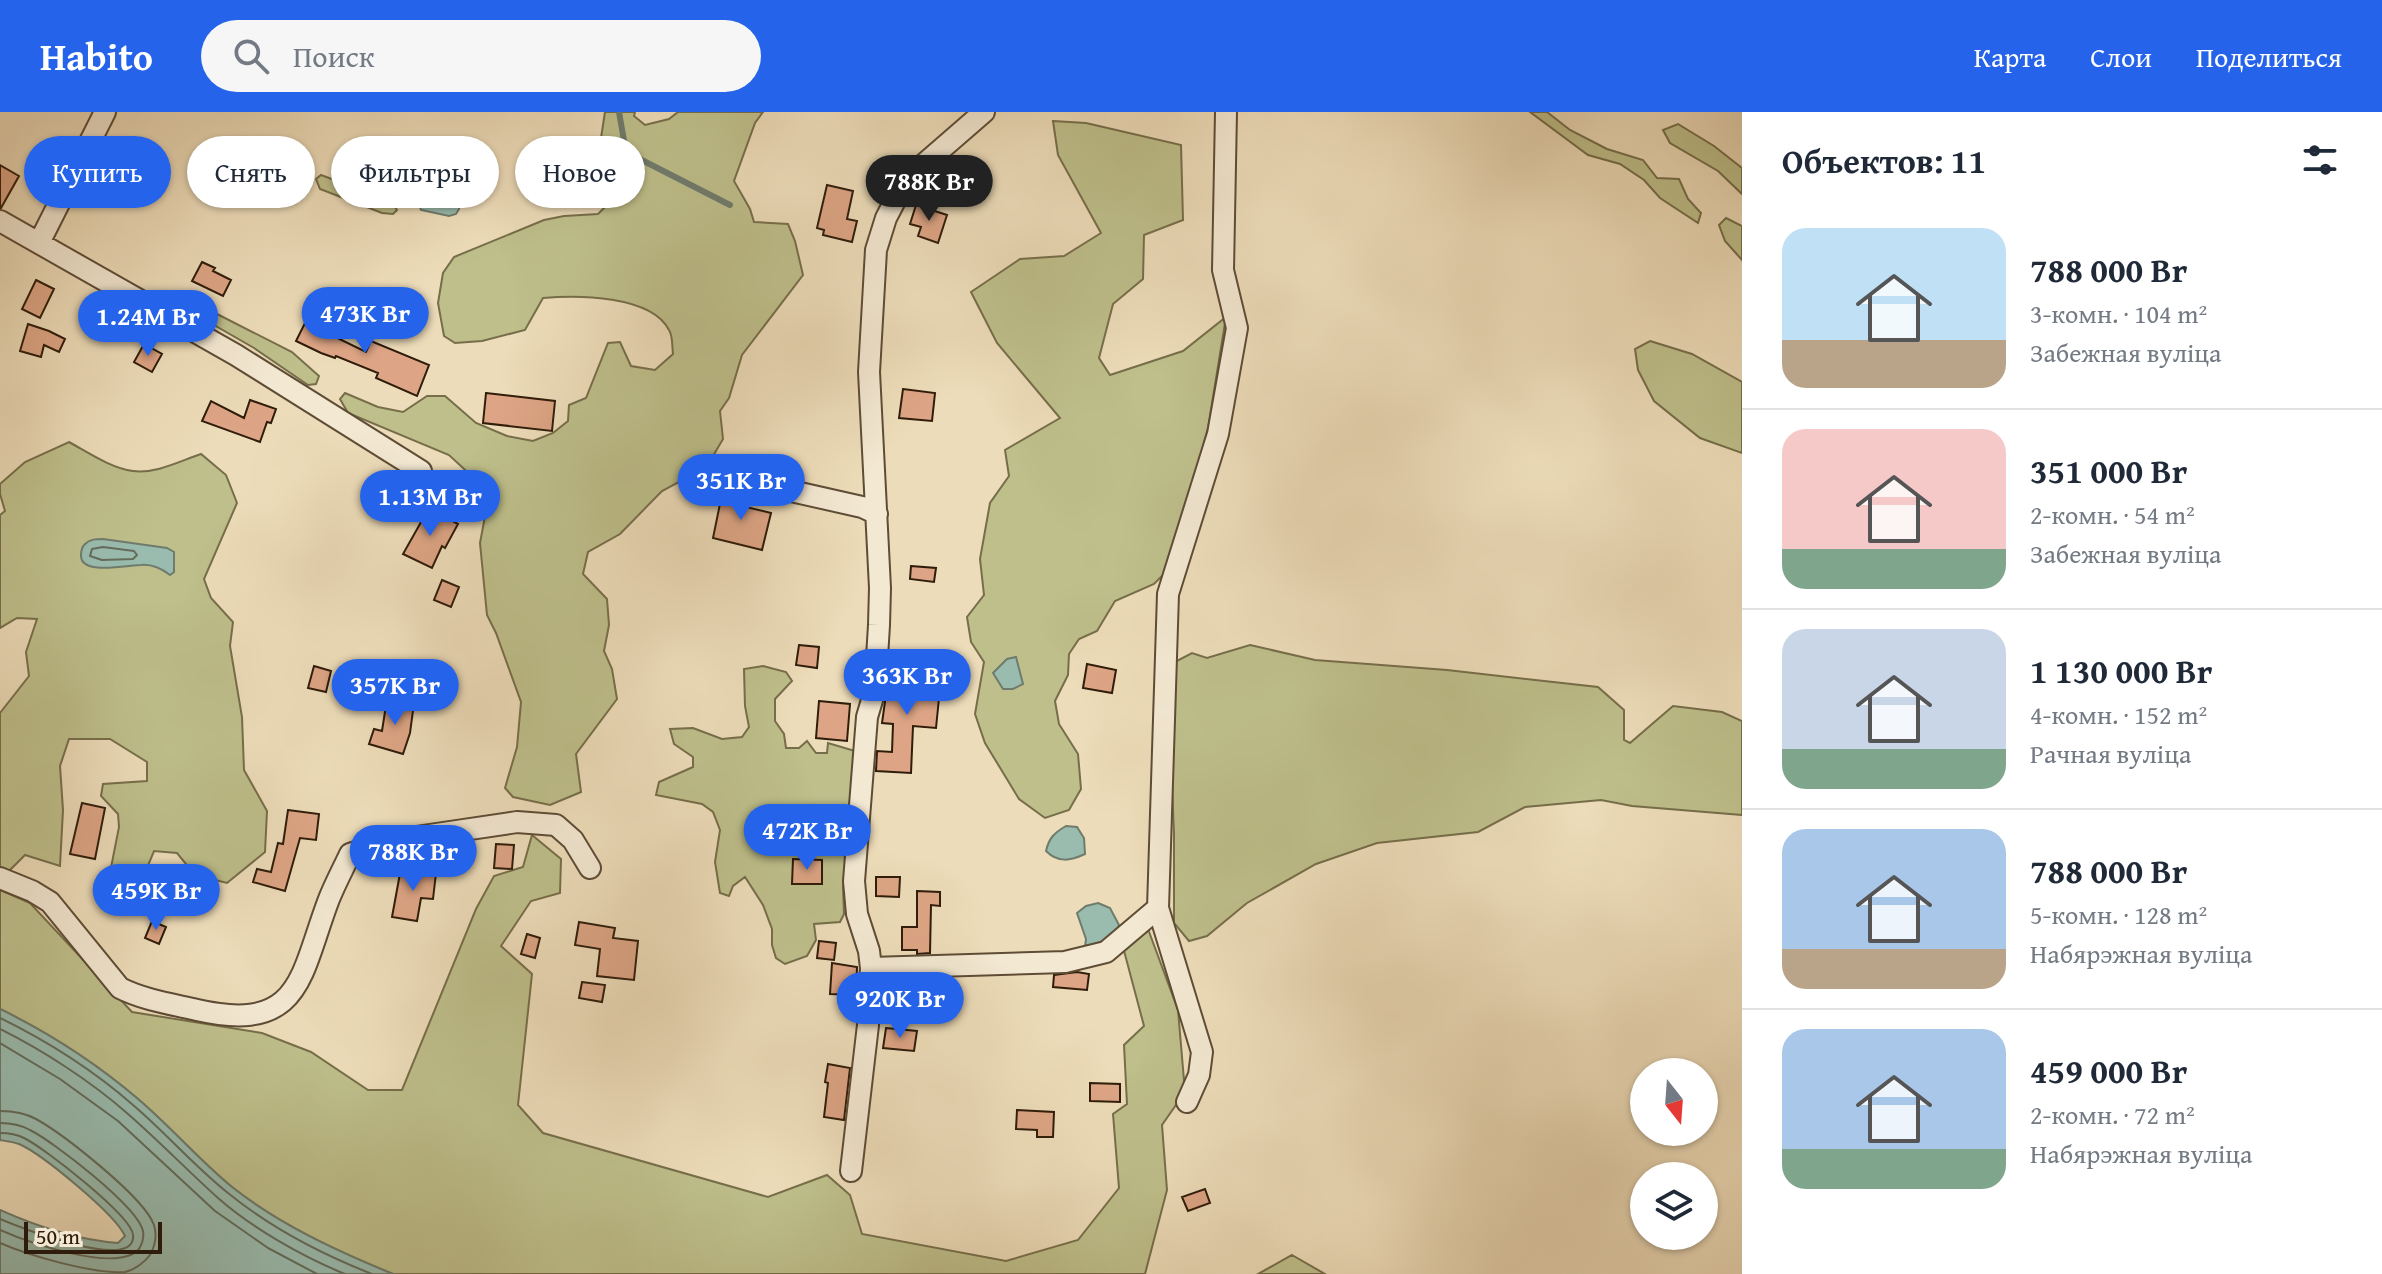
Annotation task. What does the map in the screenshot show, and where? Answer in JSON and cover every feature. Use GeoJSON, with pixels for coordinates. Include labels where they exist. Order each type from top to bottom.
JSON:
{"type":"FeatureCollection","features":[{"type":"Feature","properties":{"kind":"street"},"geometry":{"type":"LineString","coordinates":[[39,243],[105,112]]}},
{"type":"Feature","properties":{"kind":"street"},"geometry":{"type":"LineString","coordinates":[[851,1171],[868,1025],[871,968],[857,914],[854,881],[867,717],[875,690],[879,625],[869,372],[876,250],[886,218],[899,193],[916,171],[984,112]]}},
{"type":"Feature","properties":{"kind":"street"},"geometry":{"type":"LineString","coordinates":[[1187,1102],[1199,1075],[1202,1052],[1158,908],[1168,594],[1218,434],[1237,328],[1223,270],[1226,112]]}},
{"type":"Feature","properties":{"kind":"street"},"geometry":{"type":"LineString","coordinates":[[0,221],[236,355],[421,471]]}},
{"type":"Feature","properties":{"kind":"street"},"geometry":{"type":"LineString","coordinates":[[716,474],[862,507],[877,514]]}},
{"type":"Feature","properties":{"kind":"street"},"geometry":{"type":"LineString","coordinates":[[0,878],[50,902],[120,988],[135,995],[206,1012],[240,1016],[284,1003],[296,989],[330,897],[350,854],[389,841],[517,822],[556,825],[573,840],[590,868]]}},
{"type":"Feature","properties":{"kind":"street"},"geometry":{"type":"LineString","coordinates":[[871,968],[1065,962],[1106,952],[1158,908]]}},
{"type":"Feature","properties":{"kind":"green space"},"geometry":{"type":"Polygon","coordinates":[[[605,112],[635,112],[634,116],[645,125],[669,119],[678,112],[763,112],[755,123],[734,181],[754,222],[788,224],[803,275],[742,355],[729,398],[720,411],[723,439],[710,461],[662,491],[620,534],[588,552],[583,574],[607,599],[609,625],[604,651],[612,669],[617,699],[576,754],[581,792],[550,805],[513,797],[505,788],[517,747],[521,702],[487,615],[480,543],[488,500],[476,480],[449,455],[348,413],[340,399],[345,393],[378,407],[403,412],[427,396],[445,396],[476,423],[507,436],[533,441],[553,433],[568,421],[569,405],[586,398],[608,343],[620,342],[631,366],[655,370],[673,354],[670,332],[660,318],[630,304],[593,298],[543,298],[525,330],[482,341],[455,343],[444,336],[438,303],[443,273],[454,257],[544,220],[598,214],[604,208],[645,208],[645,136],[601,136],[605,112]]]}},
{"type":"Feature","properties":{"kind":"green space"},"geometry":{"type":"Polygon","coordinates":[[[1530,112],[1547,112],[1570,130],[1607,149],[1643,160],[1657,178],[1679,179],[1688,199],[1701,213],[1698,223],[1660,198],[1644,180],[1620,164],[1588,155],[1530,112]]]}},
{"type":"Feature","properties":{"kind":"green space"},"geometry":{"type":"Polygon","coordinates":[[[1053,121],[1086,123],[1181,145],[1183,220],[1144,235],[1143,279],[1113,304],[1099,358],[1110,375],[1183,351],[1226,317],[1208,428],[1170,568],[1154,584],[1115,601],[1097,631],[1079,639],[1069,654],[1068,675],[1055,701],[1059,724],[1078,754],[1081,789],[1069,810],[1045,818],[1019,799],[985,743],[975,714],[984,662],[971,642],[967,617],[984,595],[980,559],[990,503],[1009,476],[1005,450],[1060,418],[997,343],[971,292],[1020,259],[1064,256],[1101,233],[1058,155],[1053,121]]]}},
{"type":"Feature","properties":{"kind":"green space"},"geometry":{"type":"Polygon","coordinates":[[[1678,124],[1742,168],[1742,194],[1718,171],[1670,143],[1663,130],[1678,124]]]}},
{"type":"Feature","properties":{"kind":"green space"},"geometry":{"type":"Polygon","coordinates":[[[321,175],[331,179],[331,193],[320,189],[316,179],[321,175]]]}},
{"type":"Feature","properties":{"kind":"green space"},"geometry":{"type":"Polygon","coordinates":[[[369,208],[397,210],[393,214],[369,208]]]}},
{"type":"Feature","properties":{"kind":"green space"},"geometry":{"type":"Polygon","coordinates":[[[1726,218],[1742,226],[1742,260],[1725,241],[1719,225],[1726,218]]]}},
{"type":"Feature","properties":{"kind":"green space"},"geometry":{"type":"Polygon","coordinates":[[[217,314],[292,352],[319,376],[316,384],[308,385],[214,325],[213,316],[217,314]]]}},
{"type":"Feature","properties":{"kind":"green space"},"geometry":{"type":"Polygon","coordinates":[[[1650,341],[1692,354],[1742,382],[1742,453],[1700,438],[1654,401],[1638,370],[1635,349],[1650,341]]]}},
{"type":"Feature","properties":{"kind":"green space"},"geometry":{"type":"Polygon","coordinates":[[[69,442],[108,463],[133,471],[159,469],[201,454],[226,475],[237,503],[204,579],[211,598],[233,622],[230,646],[242,717],[244,770],[267,811],[265,852],[227,883],[195,875],[177,853],[154,851],[130,909],[105,898],[119,827],[118,814],[101,796],[103,784],[147,781],[147,762],[110,739],[69,739],[60,766],[63,810],[60,866],[25,855],[8,872],[0,869],[0,713],[29,676],[26,652],[37,619],[17,618],[0,628],[0,515],[5,511],[0,484],[25,462],[69,442]]]}},
{"type":"Feature","properties":{"kind":"green space"},"geometry":{"type":"Polygon","coordinates":[[[1250,645],[1315,660],[1447,670],[1598,687],[1624,710],[1624,740],[1630,743],[1673,706],[1722,712],[1742,721],[1742,815],[1632,806],[1601,800],[1525,807],[1478,832],[1377,843],[1316,864],[1247,903],[1207,936],[1189,941],[1174,923],[1169,711],[1173,663],[1192,653],[1207,658],[1250,645]]]}},
{"type":"Feature","properties":{"kind":"green space"},"geometry":{"type":"Polygon","coordinates":[[[763,666],[786,672],[792,681],[775,699],[775,721],[784,734],[786,748],[799,748],[807,741],[816,753],[827,753],[828,743],[855,751],[851,847],[843,886],[844,914],[840,922],[814,924],[816,940],[807,956],[785,964],[776,958],[772,929],[763,905],[745,877],[733,886],[729,896],[720,893],[715,862],[720,830],[713,812],[702,804],[656,795],[659,782],[693,767],[693,757],[674,744],[670,729],[693,728],[722,739],[742,737],[749,727],[744,669],[763,666]]]}},
{"type":"Feature","properties":{"kind":"green space"},"geometry":{"type":"Polygon","coordinates":[[[532,835],[561,859],[560,893],[531,901],[501,946],[532,974],[518,1105],[543,1133],[768,1197],[827,1175],[850,1195],[862,1234],[1006,1261],[1078,1240],[1119,1188],[1113,1114],[1127,1104],[1124,1045],[1144,1026],[1123,947],[1148,929],[1178,1010],[1185,1092],[1162,1125],[1167,1190],[1145,1274],[393,1274],[310,1236],[250,1201],[122,1086],[89,1061],[0,1009],[0,890],[30,903],[132,1012],[262,1033],[311,1052],[368,1090],[402,1090],[476,909],[494,876],[523,867],[532,835]]]}},
{"type":"Feature","properties":{"kind":"green space"},"geometry":{"type":"Polygon","coordinates":[[[1292,1255],[1325,1274],[1258,1274],[1292,1255]]]}},
{"type":"Feature","properties":{"kind":"water"},"geometry":{"type":"Polygon","coordinates":[[[459,208],[456,214],[449,216],[421,210],[459,208]]]}},
{"type":"Feature","properties":{"kind":"water"},"geometry":{"type":"Polygon","coordinates":[[[91,540],[167,548],[174,552],[174,572],[170,575],[157,567],[145,565],[106,568],[88,565],[81,555],[83,546],[91,540]]]}},
{"type":"Feature","properties":{"kind":"water"},"geometry":{"type":"Polygon","coordinates":[[[1016,657],[1023,684],[1013,689],[1003,689],[993,673],[1007,659],[1016,657]]]}},
{"type":"Feature","properties":{"kind":"water"},"geometry":{"type":"Polygon","coordinates":[[[1066,826],[1077,827],[1084,838],[1085,854],[1064,860],[1046,851],[1053,836],[1066,826]]]}},
{"type":"Feature","properties":{"kind":"water"},"geometry":{"type":"Polygon","coordinates":[[[1098,903],[1110,908],[1119,925],[1113,938],[1085,947],[1086,939],[1077,913],[1086,906],[1098,903]]]}},
{"type":"Feature","properties":{"kind":"water"},"geometry":{"type":"Polygon","coordinates":[[[0,1009],[89,1061],[122,1086],[250,1201],[310,1236],[393,1274],[0,1274],[0,1210],[72,1236],[118,1243],[125,1236],[93,1200],[60,1172],[19,1144],[0,1140],[0,1009]]]}},
{"type":"Feature","properties":{"kind":"building"},"geometry":{"type":"Polygon","coordinates":[[[0,165],[19,176],[1,208],[0,208],[0,165]]]}},
{"type":"Feature","properties":{"kind":"building"},"geometry":{"type":"Polygon","coordinates":[[[827,185],[853,191],[847,219],[857,221],[852,242],[823,235],[824,230],[817,228],[827,185]]]}},
{"type":"Feature","properties":{"kind":"building"},"geometry":{"type":"Polygon","coordinates":[[[916,205],[947,215],[938,243],[918,236],[921,227],[910,224],[916,205]]]}},
{"type":"Feature","properties":{"kind":"building"},"geometry":{"type":"Polygon","coordinates":[[[202,262],[231,280],[223,296],[192,281],[202,262]]]}},
{"type":"Feature","properties":{"kind":"building"},"geometry":{"type":"Polygon","coordinates":[[[36,280],[54,289],[40,318],[22,309],[36,280]]]}},
{"type":"Feature","properties":{"kind":"building"},"geometry":{"type":"Polygon","coordinates":[[[312,309],[332,319],[325,332],[366,352],[371,341],[429,365],[417,396],[376,378],[378,373],[296,341],[312,309]]]}},
{"type":"Feature","properties":{"kind":"building"},"geometry":{"type":"Polygon","coordinates":[[[28,324],[65,339],[59,352],[44,345],[41,357],[20,351],[28,324]]]}},
{"type":"Feature","properties":{"kind":"building"},"geometry":{"type":"Polygon","coordinates":[[[144,344],[162,354],[152,372],[134,362],[144,344]]]}},
{"type":"Feature","properties":{"kind":"building"},"geometry":{"type":"Polygon","coordinates":[[[903,389],[935,393],[932,421],[899,418],[903,389]]]}},
{"type":"Feature","properties":{"kind":"building"},"geometry":{"type":"Polygon","coordinates":[[[486,393],[555,401],[552,431],[483,423],[486,393]]]}},
{"type":"Feature","properties":{"kind":"building"},"geometry":{"type":"Polygon","coordinates":[[[250,400],[276,409],[271,423],[267,422],[260,442],[202,421],[211,401],[244,418],[250,400]]]}},
{"type":"Feature","properties":{"kind":"building"},"geometry":{"type":"Polygon","coordinates":[[[400,483],[416,488],[411,508],[394,503],[400,483]]]}},
{"type":"Feature","properties":{"kind":"building"},"geometry":{"type":"Polygon","coordinates":[[[723,489],[748,495],[746,507],[771,513],[762,550],[713,538],[723,489]]]}},
{"type":"Feature","properties":{"kind":"building"},"geometry":{"type":"Polygon","coordinates":[[[429,508],[458,524],[445,548],[442,546],[432,568],[403,554],[429,508]]]}},
{"type":"Feature","properties":{"kind":"building"},"geometry":{"type":"Polygon","coordinates":[[[911,566],[936,568],[934,582],[910,579],[911,566]]]}},
{"type":"Feature","properties":{"kind":"building"},"geometry":{"type":"Polygon","coordinates":[[[442,580],[459,587],[451,607],[434,600],[442,580]]]}},
{"type":"Feature","properties":{"kind":"building"},"geometry":{"type":"Polygon","coordinates":[[[799,645],[819,647],[817,668],[796,665],[799,645]]]}},
{"type":"Feature","properties":{"kind":"building"},"geometry":{"type":"Polygon","coordinates":[[[1087,664],[1116,670],[1112,693],[1083,688],[1087,664]]]}},
{"type":"Feature","properties":{"kind":"building"},"geometry":{"type":"Polygon","coordinates":[[[314,666],[331,671],[326,692],[308,688],[314,666]]]}},
{"type":"Feature","properties":{"kind":"building"},"geometry":{"type":"Polygon","coordinates":[[[889,673],[941,678],[936,728],[913,726],[911,773],[876,771],[877,751],[892,752],[893,724],[882,723],[889,673]]]}},
{"type":"Feature","properties":{"kind":"building"},"geometry":{"type":"Polygon","coordinates":[[[387,699],[414,703],[410,733],[403,754],[369,744],[374,729],[382,731],[387,699]]]}},
{"type":"Feature","properties":{"kind":"building"},"geometry":{"type":"Polygon","coordinates":[[[819,701],[850,704],[847,741],[816,738],[819,701]]]}},
{"type":"Feature","properties":{"kind":"building"},"geometry":{"type":"Polygon","coordinates":[[[82,803],[105,808],[95,859],[70,854],[82,803]]]}},
{"type":"Feature","properties":{"kind":"building"},"geometry":{"type":"Polygon","coordinates":[[[288,810],[319,814],[316,840],[300,838],[285,891],[253,882],[257,869],[271,872],[278,843],[283,844],[288,810]]]}},
{"type":"Feature","properties":{"kind":"building"},"geometry":{"type":"Polygon","coordinates":[[[496,844],[514,845],[512,869],[494,868],[496,844]]]}},
{"type":"Feature","properties":{"kind":"building"},"geometry":{"type":"Polygon","coordinates":[[[793,859],[822,860],[822,884],[792,884],[793,859]]]}},
{"type":"Feature","properties":{"kind":"building"},"geometry":{"type":"Polygon","coordinates":[[[401,868],[436,873],[433,899],[421,898],[417,921],[392,917],[401,868]]]}},
{"type":"Feature","properties":{"kind":"building"},"geometry":{"type":"Polygon","coordinates":[[[876,877],[900,877],[899,897],[876,896],[876,877]]]}},
{"type":"Feature","properties":{"kind":"building"},"geometry":{"type":"Polygon","coordinates":[[[917,891],[940,892],[940,906],[931,905],[930,953],[902,950],[902,927],[917,927],[917,891]]]}},
{"type":"Feature","properties":{"kind":"building"},"geometry":{"type":"Polygon","coordinates":[[[152,921],[166,927],[159,944],[145,938],[152,921]]]}},
{"type":"Feature","properties":{"kind":"building"},"geometry":{"type":"Polygon","coordinates":[[[579,922],[615,928],[613,938],[638,941],[634,980],[597,976],[600,949],[575,945],[579,922]]]}},
{"type":"Feature","properties":{"kind":"building"},"geometry":{"type":"Polygon","coordinates":[[[527,934],[540,938],[535,958],[521,954],[527,934]]]}},
{"type":"Feature","properties":{"kind":"building"},"geometry":{"type":"Polygon","coordinates":[[[819,941],[836,943],[834,960],[817,958],[819,941]]]}},
{"type":"Feature","properties":{"kind":"building"},"geometry":{"type":"Polygon","coordinates":[[[832,963],[857,967],[856,995],[830,994],[832,963]]]}},
{"type":"Feature","properties":{"kind":"building"},"geometry":{"type":"Polygon","coordinates":[[[1089,974],[1087,990],[1053,987],[1054,975],[1089,974]]]}},
{"type":"Feature","properties":{"kind":"building"},"geometry":{"type":"Polygon","coordinates":[[[937,979],[954,982],[951,999],[934,997],[937,979]]]}},
{"type":"Feature","properties":{"kind":"building"},"geometry":{"type":"Polygon","coordinates":[[[582,982],[605,985],[602,1002],[579,998],[582,982]]]}},
{"type":"Feature","properties":{"kind":"building"},"geometry":{"type":"Polygon","coordinates":[[[886,1028],[917,1031],[914,1051],[883,1048],[886,1028]]]}},
{"type":"Feature","properties":{"kind":"building"},"geometry":{"type":"Polygon","coordinates":[[[828,1064],[850,1068],[844,1120],[824,1117],[828,1064]]]}},
{"type":"Feature","properties":{"kind":"building"},"geometry":{"type":"Polygon","coordinates":[[[1090,1083],[1120,1084],[1120,1102],[1090,1101],[1090,1083]]]}},
{"type":"Feature","properties":{"kind":"building"},"geometry":{"type":"Polygon","coordinates":[[[1017,1110],[1054,1112],[1053,1137],[1037,1137],[1037,1130],[1016,1129],[1017,1110]]]}},
{"type":"Feature","properties":{"kind":"building"},"geometry":{"type":"Polygon","coordinates":[[[1205,1189],[1210,1203],[1188,1211],[1182,1197],[1205,1189]]]}},
{"type":"Feature","properties":{"kind":"waterway"},"geometry":{"type":"LineString","coordinates":[[619,112],[626,152],[730,205]]}}]}
